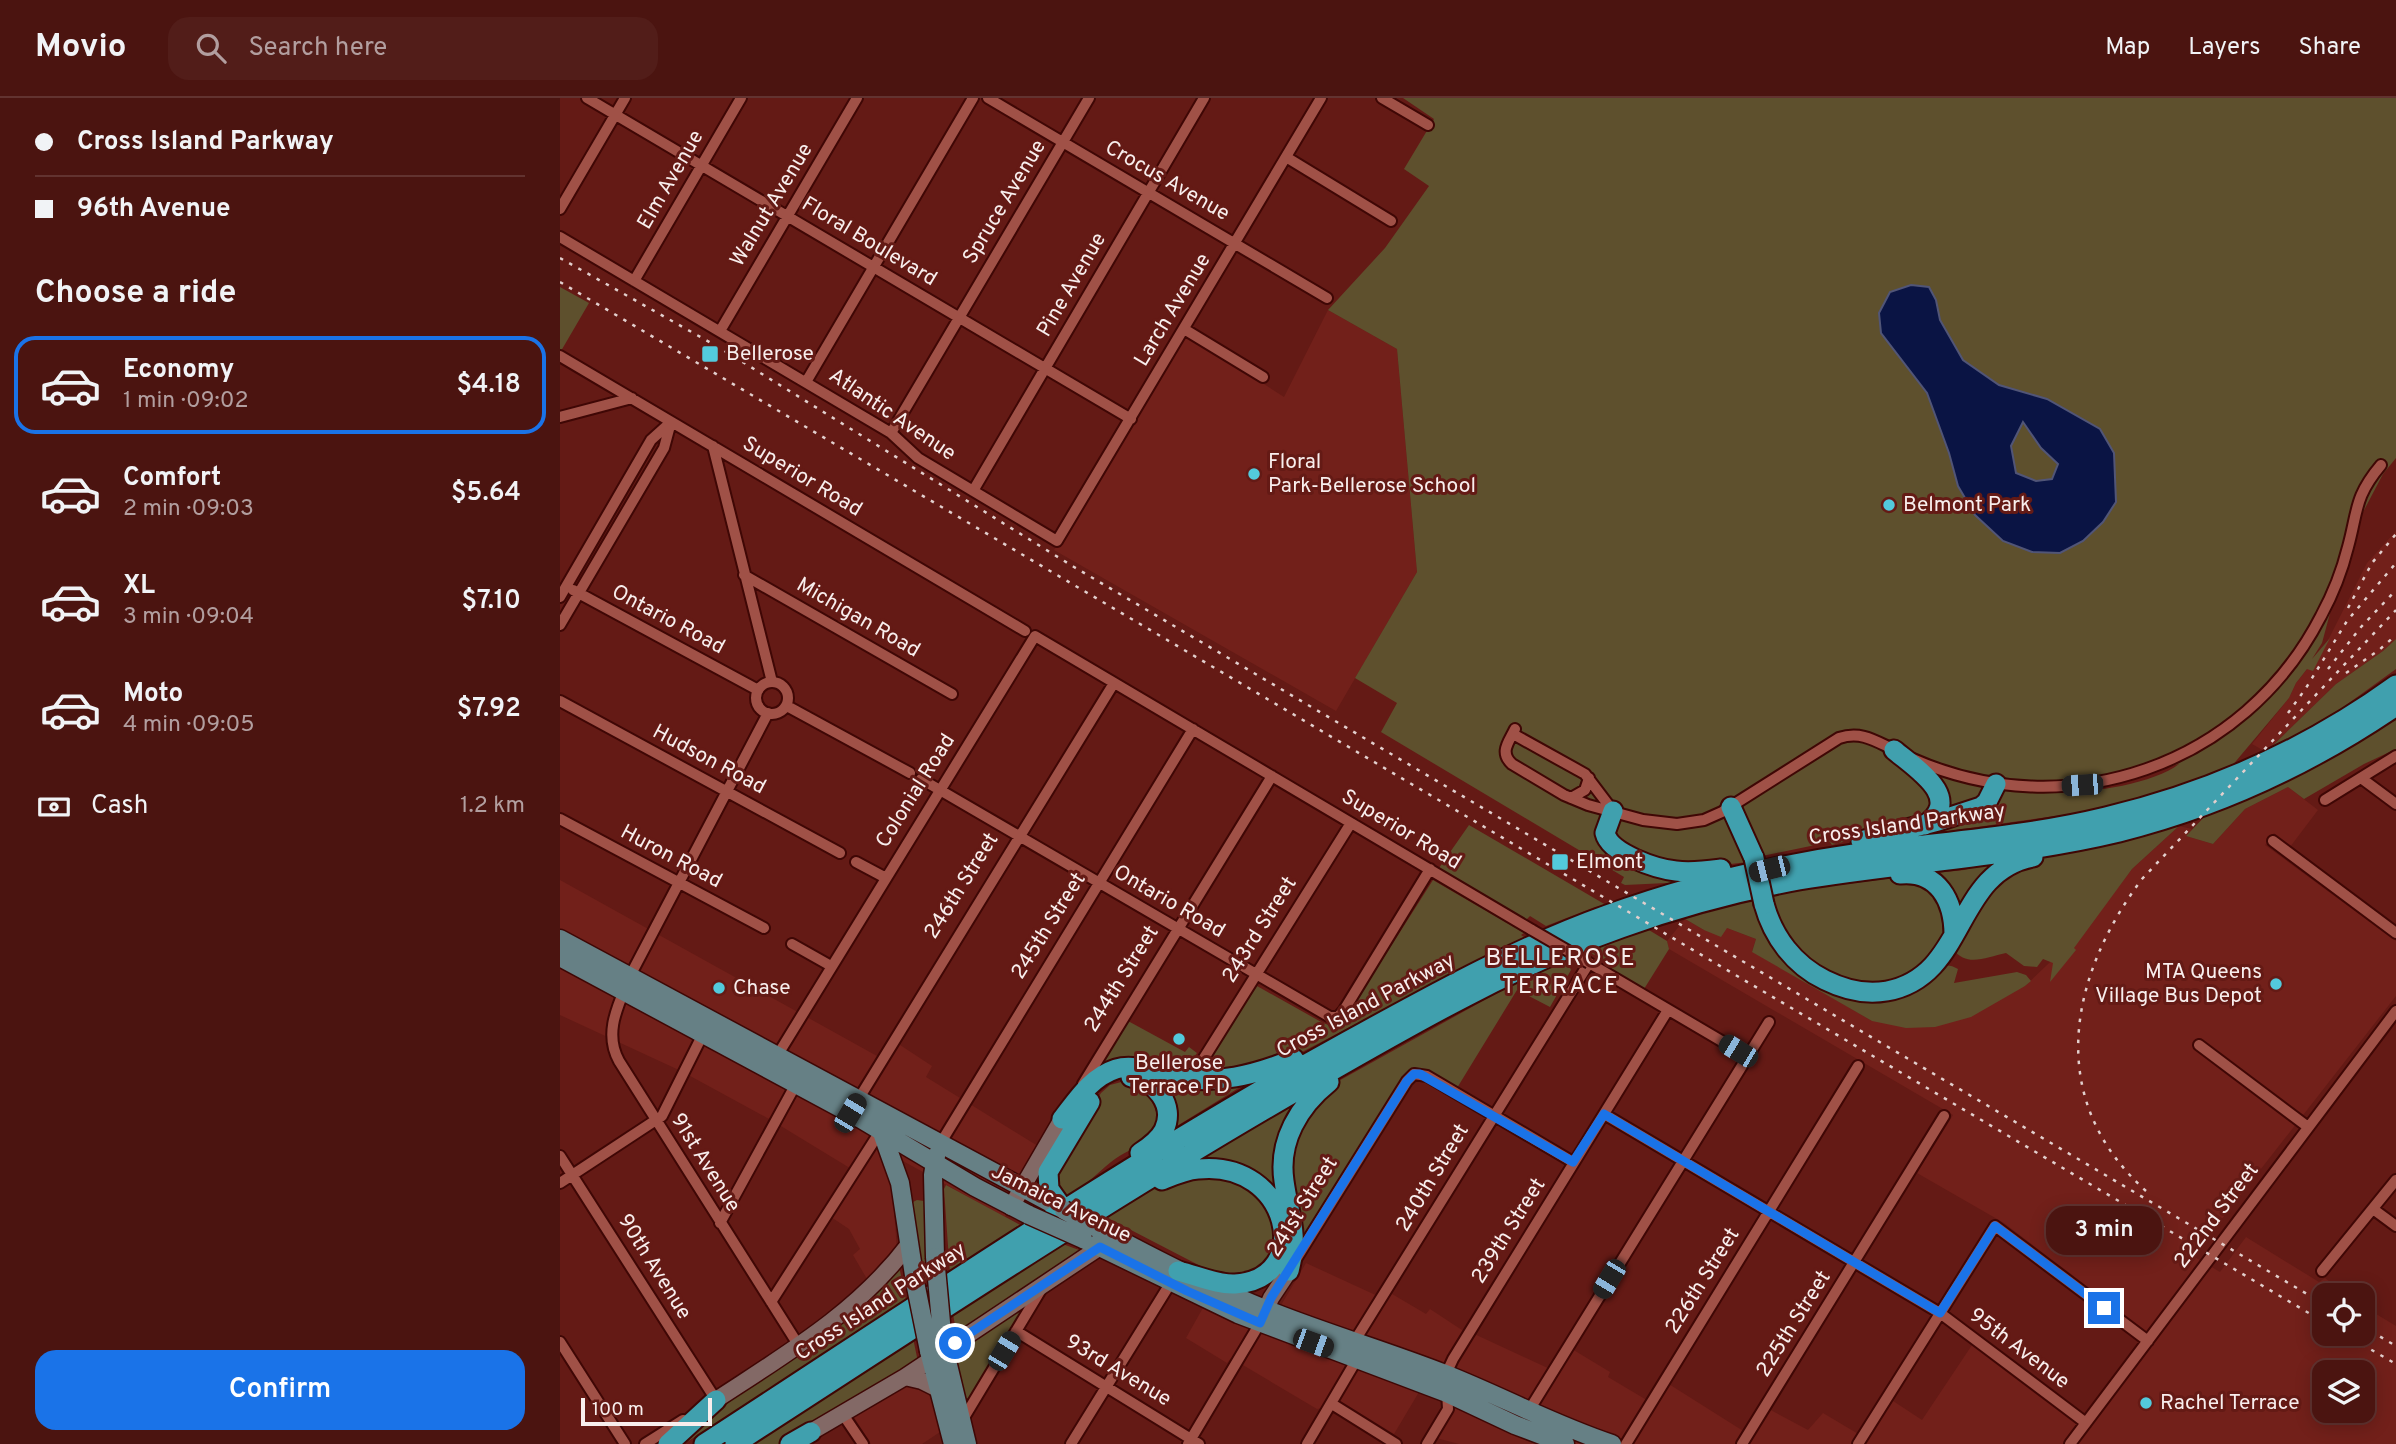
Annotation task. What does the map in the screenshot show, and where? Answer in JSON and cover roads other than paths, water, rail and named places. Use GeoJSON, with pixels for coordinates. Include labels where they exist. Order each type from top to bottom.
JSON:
{"type":"FeatureCollection","features":[{"type":"Feature","properties":{"kind":"highway","name":"Cross Island Parkway"},"geometry":{"type":"LineString","coordinates":[[705,1444],[1097,1190],[1273,1082],[1486,967],[1573,927],[1752,866],[1787,865],[2070,824],[2162,802],[2280,755],[2336,725],[2396,685]]}},
{"type":"Feature","properties":{"kind":"highway","name":"Cross Island Parkway"},"geometry":{"type":"LineString","coordinates":[[735,1444],[1125,1193],[1236,1126],[1404,1030],[1530,965],[1635,923],[1711,900],[1775,885],[2094,837],[2193,811],[2264,782],[2334,746],[2396,706]]}},
{"type":"Feature","properties":{"kind":"highway"},"geometry":{"type":"LineString","coordinates":[[1894,750],[1933,784],[1940,797],[1936,816],[1925,825]]}},
{"type":"Feature","properties":{"kind":"highway"},"geometry":{"type":"LineString","coordinates":[[1787,865],[1820,850],[1883,837],[1981,807],[1987,802],[1996,784]]}},
{"type":"Feature","properties":{"kind":"highway"},"geometry":{"type":"LineString","coordinates":[[1731,807],[1774,931],[1794,958],[1822,979],[1853,991],[1883,992],[1909,984],[1936,963],[1980,891],[1998,870],[2020,860],[2044,855],[2094,837]]}},
{"type":"Feature","properties":{"kind":"highway"},"geometry":{"type":"LineString","coordinates":[[1614,811],[1606,828],[1605,838],[1616,849],[1635,858],[1673,871],[1752,866]]}},
{"type":"Feature","properties":{"kind":"highway"},"geometry":{"type":"LineString","coordinates":[[1861,872],[1890,876],[1919,874],[1933,881],[1950,902],[1954,917],[1954,935]]}},
{"type":"Feature","properties":{"kind":"highway"},"geometry":{"type":"LineString","coordinates":[[1062,1119],[1091,1083],[1117,1069],[1138,1068],[1193,1080],[1230,1079],[1272,1068],[1372,1028]]}},
{"type":"Feature","properties":{"kind":"highway"},"geometry":{"type":"LineString","coordinates":[[1289,1271],[1294,1250],[1294,1230],[1283,1170],[1284,1150],[1294,1122],[1305,1104],[1320,1090],[1404,1030]]}},
{"type":"Feature","properties":{"kind":"highway"},"geometry":{"type":"LineString","coordinates":[[1057,1204],[1048,1184],[1049,1167],[1097,1091],[1105,1083],[1117,1078],[1142,1079],[1152,1084],[1163,1098],[1166,1110],[1165,1127],[1150,1146],[1097,1190]]}},
{"type":"Feature","properties":{"kind":"highway"},"geometry":{"type":"LineString","coordinates":[[1125,1193],[1186,1171],[1210,1168],[1244,1176],[1275,1203],[1282,1216],[1284,1240],[1276,1260],[1261,1275],[1249,1281],[1227,1283],[1174,1277]]}},
{"type":"Feature","properties":{"kind":"highway"},"geometry":{"type":"LineString","coordinates":[[668,1444],[716,1400]]}},
{"type":"Feature","properties":{"kind":"highway"},"geometry":{"type":"LineString","coordinates":[[790,1444],[803,1438]]}},
{"type":"Feature","properties":{"kind":"main road"},"geometry":{"type":"LineString","coordinates":[[560,939],[627,984]]}},
{"type":"Feature","properties":{"kind":"main road","name":"Jamaica Avenue"},"geometry":{"type":"LineString","coordinates":[[560,957],[627,984],[777,1056],[854,1106],[881,1130],[1011,1207],[1090,1234],[1174,1277]]}},
{"type":"Feature","properties":{"kind":"main road","name":"Jamaica Avenue"},"geometry":{"type":"LineString","coordinates":[[627,984],[703,1034],[796,1084],[901,1123],[1021,1188],[1057,1204],[1090,1234],[1100,1247],[1263,1316],[1356,1351],[1515,1425],[1565,1444]]}},
{"type":"Feature","properties":{"kind":"main road"},"geometry":{"type":"LineString","coordinates":[[728,1048],[740,1048],[766,1060],[777,1056]]}},
{"type":"Feature","properties":{"kind":"main road"},"geometry":{"type":"LineString","coordinates":[[901,1123],[881,1130],[900,1183],[915,1282],[967,1444]]}},
{"type":"Feature","properties":{"kind":"main road"},"geometry":{"type":"LineString","coordinates":[[940,1144],[935,1163],[934,1201],[938,1389],[953,1444]]}},
{"type":"Feature","properties":{"kind":"main road"},"geometry":{"type":"LineString","coordinates":[[903,1206],[919,1196],[934,1201]]}},
{"type":"Feature","properties":{"kind":"main road","name":"Jamaica Avenue"},"geometry":{"type":"LineString","coordinates":[[1356,1351],[1446,1374],[1528,1412],[1612,1444]]}},
{"type":"Feature","properties":{"kind":"street","name":"Floral Boulevard"},"geometry":{"type":"LineString","coordinates":[[587,98],[1131,419]]}},
{"type":"Feature","properties":{"kind":"street"},"geometry":{"type":"LineString","coordinates":[[560,209],[625,98]]}},
{"type":"Feature","properties":{"kind":"street","name":"Elm Avenue"},"geometry":{"type":"LineString","coordinates":[[634,281],[741,98]]}},
{"type":"Feature","properties":{"kind":"street","name":"Walnut Avenue"},"geometry":{"type":"LineString","coordinates":[[720,331],[857,98]]}},
{"type":"Feature","properties":{"kind":"street"},"geometry":{"type":"LineString","coordinates":[[806,382],[973,98]]}},
{"type":"Feature","properties":{"kind":"street","name":"Crocus Avenue"},"geometry":{"type":"LineString","coordinates":[[988,98],[1327,298]]}},
{"type":"Feature","properties":{"kind":"street","name":"Spruce Avenue"},"geometry":{"type":"LineString","coordinates":[[891,433],[1089,98]]}},
{"type":"Feature","properties":{"kind":"street","name":"Pine Avenue"},"geometry":{"type":"LineString","coordinates":[[973,491],[1204,98]]}},
{"type":"Feature","properties":{"kind":"street","name":"Larch Avenue"},"geometry":{"type":"LineString","coordinates":[[1058,541],[1321,98]]}},
{"type":"Feature","properties":{"kind":"street"},"geometry":{"type":"LineString","coordinates":[[1381,98],[1428,125]]}},
{"type":"Feature","properties":{"kind":"street"},"geometry":{"type":"LineString","coordinates":[[1286,157],[1391,221]]}},
{"type":"Feature","properties":{"kind":"street","name":"Atlantic Avenue"},"geometry":{"type":"LineString","coordinates":[[560,237],[891,433],[918,458],[1058,541]]}},
{"type":"Feature","properties":{"kind":"street"},"geometry":{"type":"LineString","coordinates":[[1184,329],[1263,377]]}},
{"type":"Feature","properties":{"kind":"street","name":"Superior Road"},"geometry":{"type":"LineString","coordinates":[[560,356],[1747,1056]]}},
{"type":"Feature","properties":{"kind":"street"},"geometry":{"type":"LineString","coordinates":[[560,417],[632,398]]}},
{"type":"Feature","properties":{"kind":"street"},"geometry":{"type":"LineString","coordinates":[[562,589],[651,440],[671,422]]}},
{"type":"Feature","properties":{"kind":"street"},"geometry":{"type":"LineString","coordinates":[[560,625],[664,448],[671,422]]}},
{"type":"Feature","properties":{"kind":"street"},"geometry":{"type":"LineString","coordinates":[[713,446],[772,681]]}},
{"type":"Feature","properties":{"kind":"street"},"geometry":{"type":"LineString","coordinates":[[1614,811],[1589,778],[1514,732],[1505,750],[1509,761],[1571,798],[1602,810],[1677,824],[1704,820],[1731,807],[1839,738],[1851,735],[1865,736],[1945,771],[1996,784],[2051,787],[2082,785],[2137,773],[2173,758],[2203,743],[2242,715],[2283,675],[2314,630],[2342,568],[2358,502],[2381,465]]}},
{"type":"Feature","properties":{"kind":"street"},"geometry":{"type":"LineString","coordinates":[[628,480],[641,487]]}},
{"type":"Feature","properties":{"kind":"street"},"geometry":{"type":"LineString","coordinates":[[600,528],[612,536]]}},
{"type":"Feature","properties":{"kind":"street","name":"Michigan Road"},"geometry":{"type":"LineString","coordinates":[[744,576],[952,694]]}},
{"type":"Feature","properties":{"kind":"street","name":"Ontario Road"},"geometry":{"type":"LineString","coordinates":[[562,589],[579,593],[758,690]]}},
{"type":"Feature","properties":{"kind":"street","name":"Colonial Road"},"geometry":{"type":"LineString","coordinates":[[777,1056],[940,790],[1030,634]]}},
{"type":"Feature","properties":{"kind":"street"},"geometry":{"type":"LineString","coordinates":[[772,681],[782,685],[788,695],[787,706],[779,713],[768,713],[757,704],[758,690],[772,681]]}},
{"type":"Feature","properties":{"kind":"street","name":"246th Street"},"geometry":{"type":"LineString","coordinates":[[854,1106],[1114,683]]}},
{"type":"Feature","properties":{"kind":"street","name":"Hudson Road"},"geometry":{"type":"LineString","coordinates":[[560,701],[840,853]]}},
{"type":"Feature","properties":{"kind":"street"},"geometry":{"type":"LineString","coordinates":[[787,706],[910,773]]}},
{"type":"Feature","properties":{"kind":"street","name":"91st Avenue"},"geometry":{"type":"LineString","coordinates":[[768,713],[677,883],[627,984],[612,1021],[613,1048],[799,1346]]}},
{"type":"Feature","properties":{"kind":"street","name":"245th Street"},"geometry":{"type":"LineString","coordinates":[[940,1144],[1193,729]]}},
{"type":"Feature","properties":{"kind":"street"},"geometry":{"type":"LineString","coordinates":[[2325,800],[2396,756]]}},
{"type":"Feature","properties":{"kind":"street","name":"244th Street"},"geometry":{"type":"LineString","coordinates":[[1011,1207],[1272,776]]}},
{"type":"Feature","properties":{"kind":"street"},"geometry":{"type":"LineString","coordinates":[[1571,798],[1585,790],[1589,778]]}},
{"type":"Feature","properties":{"kind":"street"},"geometry":{"type":"LineString","coordinates":[[2361,778],[2396,804]]}},
{"type":"Feature","properties":{"kind":"street","name":"Ontario Road"},"geometry":{"type":"LineString","coordinates":[[921,779],[1325,1016],[1335,1018],[1344,1010],[1430,869]]}},
{"type":"Feature","properties":{"kind":"street","name":"Huron Road"},"geometry":{"type":"LineString","coordinates":[[560,819],[764,928]]}},
{"type":"Feature","properties":{"kind":"street","name":"243rd Street"},"geometry":{"type":"LineString","coordinates":[[1204,1058],[1351,823]]}},
{"type":"Feature","properties":{"kind":"street"},"geometry":{"type":"LineString","coordinates":[[2273,841],[2396,933]]}},
{"type":"Feature","properties":{"kind":"street"},"geometry":{"type":"LineString","coordinates":[[856,862],[886,878]]}},
{"type":"Feature","properties":{"kind":"street"},"geometry":{"type":"LineString","coordinates":[[792,944],[831,966]]}},
{"type":"Feature","properties":{"kind":"street","name":"240th Street"},"geometry":{"type":"LineString","coordinates":[[1307,1444],[1332,1404],[1356,1351],[1494,1116],[1589,963]]}},
{"type":"Feature","properties":{"kind":"street","name":"239th Street"},"geometry":{"type":"LineString","coordinates":[[1446,1374],[1668,1010]]}},
{"type":"Feature","properties":{"kind":"street","name":"222nd Street"},"geometry":{"type":"LineString","coordinates":[[2070,1444],[2396,1011]]}},
{"type":"Feature","properties":{"kind":"street"},"geometry":{"type":"LineString","coordinates":[[1528,1412],[1769,1023]]}},
{"type":"Feature","properties":{"kind":"street"},"geometry":{"type":"LineString","coordinates":[[560,1183],[662,1116],[703,1034]]}},
{"type":"Feature","properties":{"kind":"street"},"geometry":{"type":"LineString","coordinates":[[2199,1045],[2308,1127]]}},
{"type":"Feature","properties":{"kind":"street","name":"226th Street"},"geometry":{"type":"LineString","coordinates":[[1626,1444],[1858,1066]]}},
{"type":"Feature","properties":{"kind":"street","name":"241st Street"},"geometry":{"type":"LineString","coordinates":[[1193,1442],[1289,1271],[1407,1081],[1414,1074],[1427,1076],[1494,1116]]}},
{"type":"Feature","properties":{"kind":"street"},"geometry":{"type":"LineString","coordinates":[[720,1223],[796,1084]]}},
{"type":"Feature","properties":{"kind":"street","name":"95th Avenue"},"geometry":{"type":"LineString","coordinates":[[1604,1114],[1940,1313],[2085,1423]]}},
{"type":"Feature","properties":{"kind":"street"},"geometry":{"type":"LineString","coordinates":[[1494,1116],[1573,1162]]}},
{"type":"Feature","properties":{"kind":"street","name":"225th Street"},"geometry":{"type":"LineString","coordinates":[[1742,1444],[1944,1116]]}},
{"type":"Feature","properties":{"kind":"street"},"geometry":{"type":"LineString","coordinates":[[771,1302],[881,1130]]}},
{"type":"Feature","properties":{"kind":"street","name":"90th Avenue"},"geometry":{"type":"LineString","coordinates":[[560,1156],[716,1400]]}},
{"type":"Feature","properties":{"kind":"street"},"geometry":{"type":"LineString","coordinates":[[2322,1271],[2396,1180]]}},
{"type":"Feature","properties":{"kind":"street"},"geometry":{"type":"LineString","coordinates":[[2373,1209],[2396,1226]]}},
{"type":"Feature","properties":{"kind":"street"},"geometry":{"type":"LineString","coordinates":[[1858,1444],[1995,1226],[2148,1341]]}},
{"type":"Feature","properties":{"kind":"street","name":"Cross Island Parkway"},"geometry":{"type":"LineString","coordinates":[[645,1444],[799,1346],[860,1299],[891,1268],[909,1244]]}},
{"type":"Feature","properties":{"kind":"street"},"geometry":{"type":"LineString","coordinates":[[803,1438],[905,1377],[937,1351],[1100,1247]]}},
{"type":"Feature","properties":{"kind":"street"},"geometry":{"type":"LineString","coordinates":[[1071,1444],[1174,1277]]}},
{"type":"Feature","properties":{"kind":"street"},"geometry":{"type":"LineString","coordinates":[[961,1423],[1046,1282]]}},
{"type":"Feature","properties":{"kind":"street","name":"93rd Avenue"},"geometry":{"type":"LineString","coordinates":[[1016,1332],[1193,1442]]}},
{"type":"Feature","properties":{"kind":"street"},"geometry":{"type":"LineString","coordinates":[[560,1342],[625,1444]]}},
{"type":"Feature","properties":{"kind":"street"},"geometry":{"type":"LineString","coordinates":[[1427,1444],[1448,1409],[1446,1374]]}},
{"type":"Feature","properties":{"kind":"street"},"geometry":{"type":"LineString","coordinates":[[905,1377],[938,1389]]}},
{"type":"Feature","properties":{"kind":"street"},"geometry":{"type":"LineString","coordinates":[[1332,1404],[1396,1444]]}},
{"type":"Feature","properties":{"kind":"street"},"geometry":{"type":"LineString","coordinates":[[842,1413],[863,1444]]}},
{"type":"Feature","properties":{"kind":"railway"},"geometry":{"type":"LineString","coordinates":[[560,258],[720,348],[1074,567],[2312,1297]]}},
{"type":"Feature","properties":{"kind":"railway"},"geometry":{"type":"LineString","coordinates":[[560,282],[2312,1315]]}},
{"type":"Feature","properties":{"kind":"railway"},"geometry":{"type":"LineString","coordinates":[[2348,608],[2372,563],[2396,534]]}},
{"type":"Feature","properties":{"kind":"railway"},"geometry":{"type":"LineString","coordinates":[[2288,713],[2347,621],[2396,563]]}},
{"type":"Feature","properties":{"kind":"railway"},"geometry":{"type":"LineString","coordinates":[[2328,669],[2361,627],[2396,590]]}},
{"type":"Feature","properties":{"kind":"railway"},"geometry":{"type":"LineString","coordinates":[[2146,1191],[2114,1156],[2092,1118],[2081,1078],[2078,1038],[2084,997],[2097,957],[2117,917],[2142,879],[2396,610]]}},
{"type":"Feature","properties":{"kind":"railway"},"geometry":{"type":"LineString","coordinates":[[2346,673],[2396,635]]}},
{"type":"Feature","properties":{"kind":"railway"},"geometry":{"type":"LineString","coordinates":[[2375,1334],[2396,1346]]}},
{"type":"Feature","properties":{"kind":"railway"},"geometry":{"type":"LineString","coordinates":[[2365,1346],[2396,1364]]}},
{"type":"Feature","properties":{"kind":"place","name":"Bellerose"},"geometry":{"type":"Point","coordinates":[710,354]}},
{"type":"Feature","properties":{"kind":"place","name":"Floral Park-Bellerose School"},"geometry":{"type":"Point","coordinates":[1254,474]}},
{"type":"Feature","properties":{"kind":"place","name":"Belmont Park"},"geometry":{"type":"Point","coordinates":[1889,505]}},
{"type":"Feature","properties":{"kind":"place","name":"Elmont"},"geometry":{"type":"Point","coordinates":[1560,862]}},
{"type":"Feature","properties":{"kind":"place","name":"MTA Queens Village Bus Depot"},"geometry":{"type":"Point","coordinates":[2276,984]}},
{"type":"Feature","properties":{"kind":"place","name":"Chase"},"geometry":{"type":"Point","coordinates":[719,988]}},
{"type":"Feature","properties":{"kind":"place","name":"Bellerose Terrace FD"},"geometry":{"type":"Point","coordinates":[1179,1039]}},
{"type":"Feature","properties":{"kind":"place","name":"Rachel Terrace"},"geometry":{"type":"Point","coordinates":[2146,1403]}},
{"type":"Feature","properties":{"kind":"district","name":"BELLEROSE TERRACE"},"geometry":{"type":"Point","coordinates":[1561,973]}}]}
